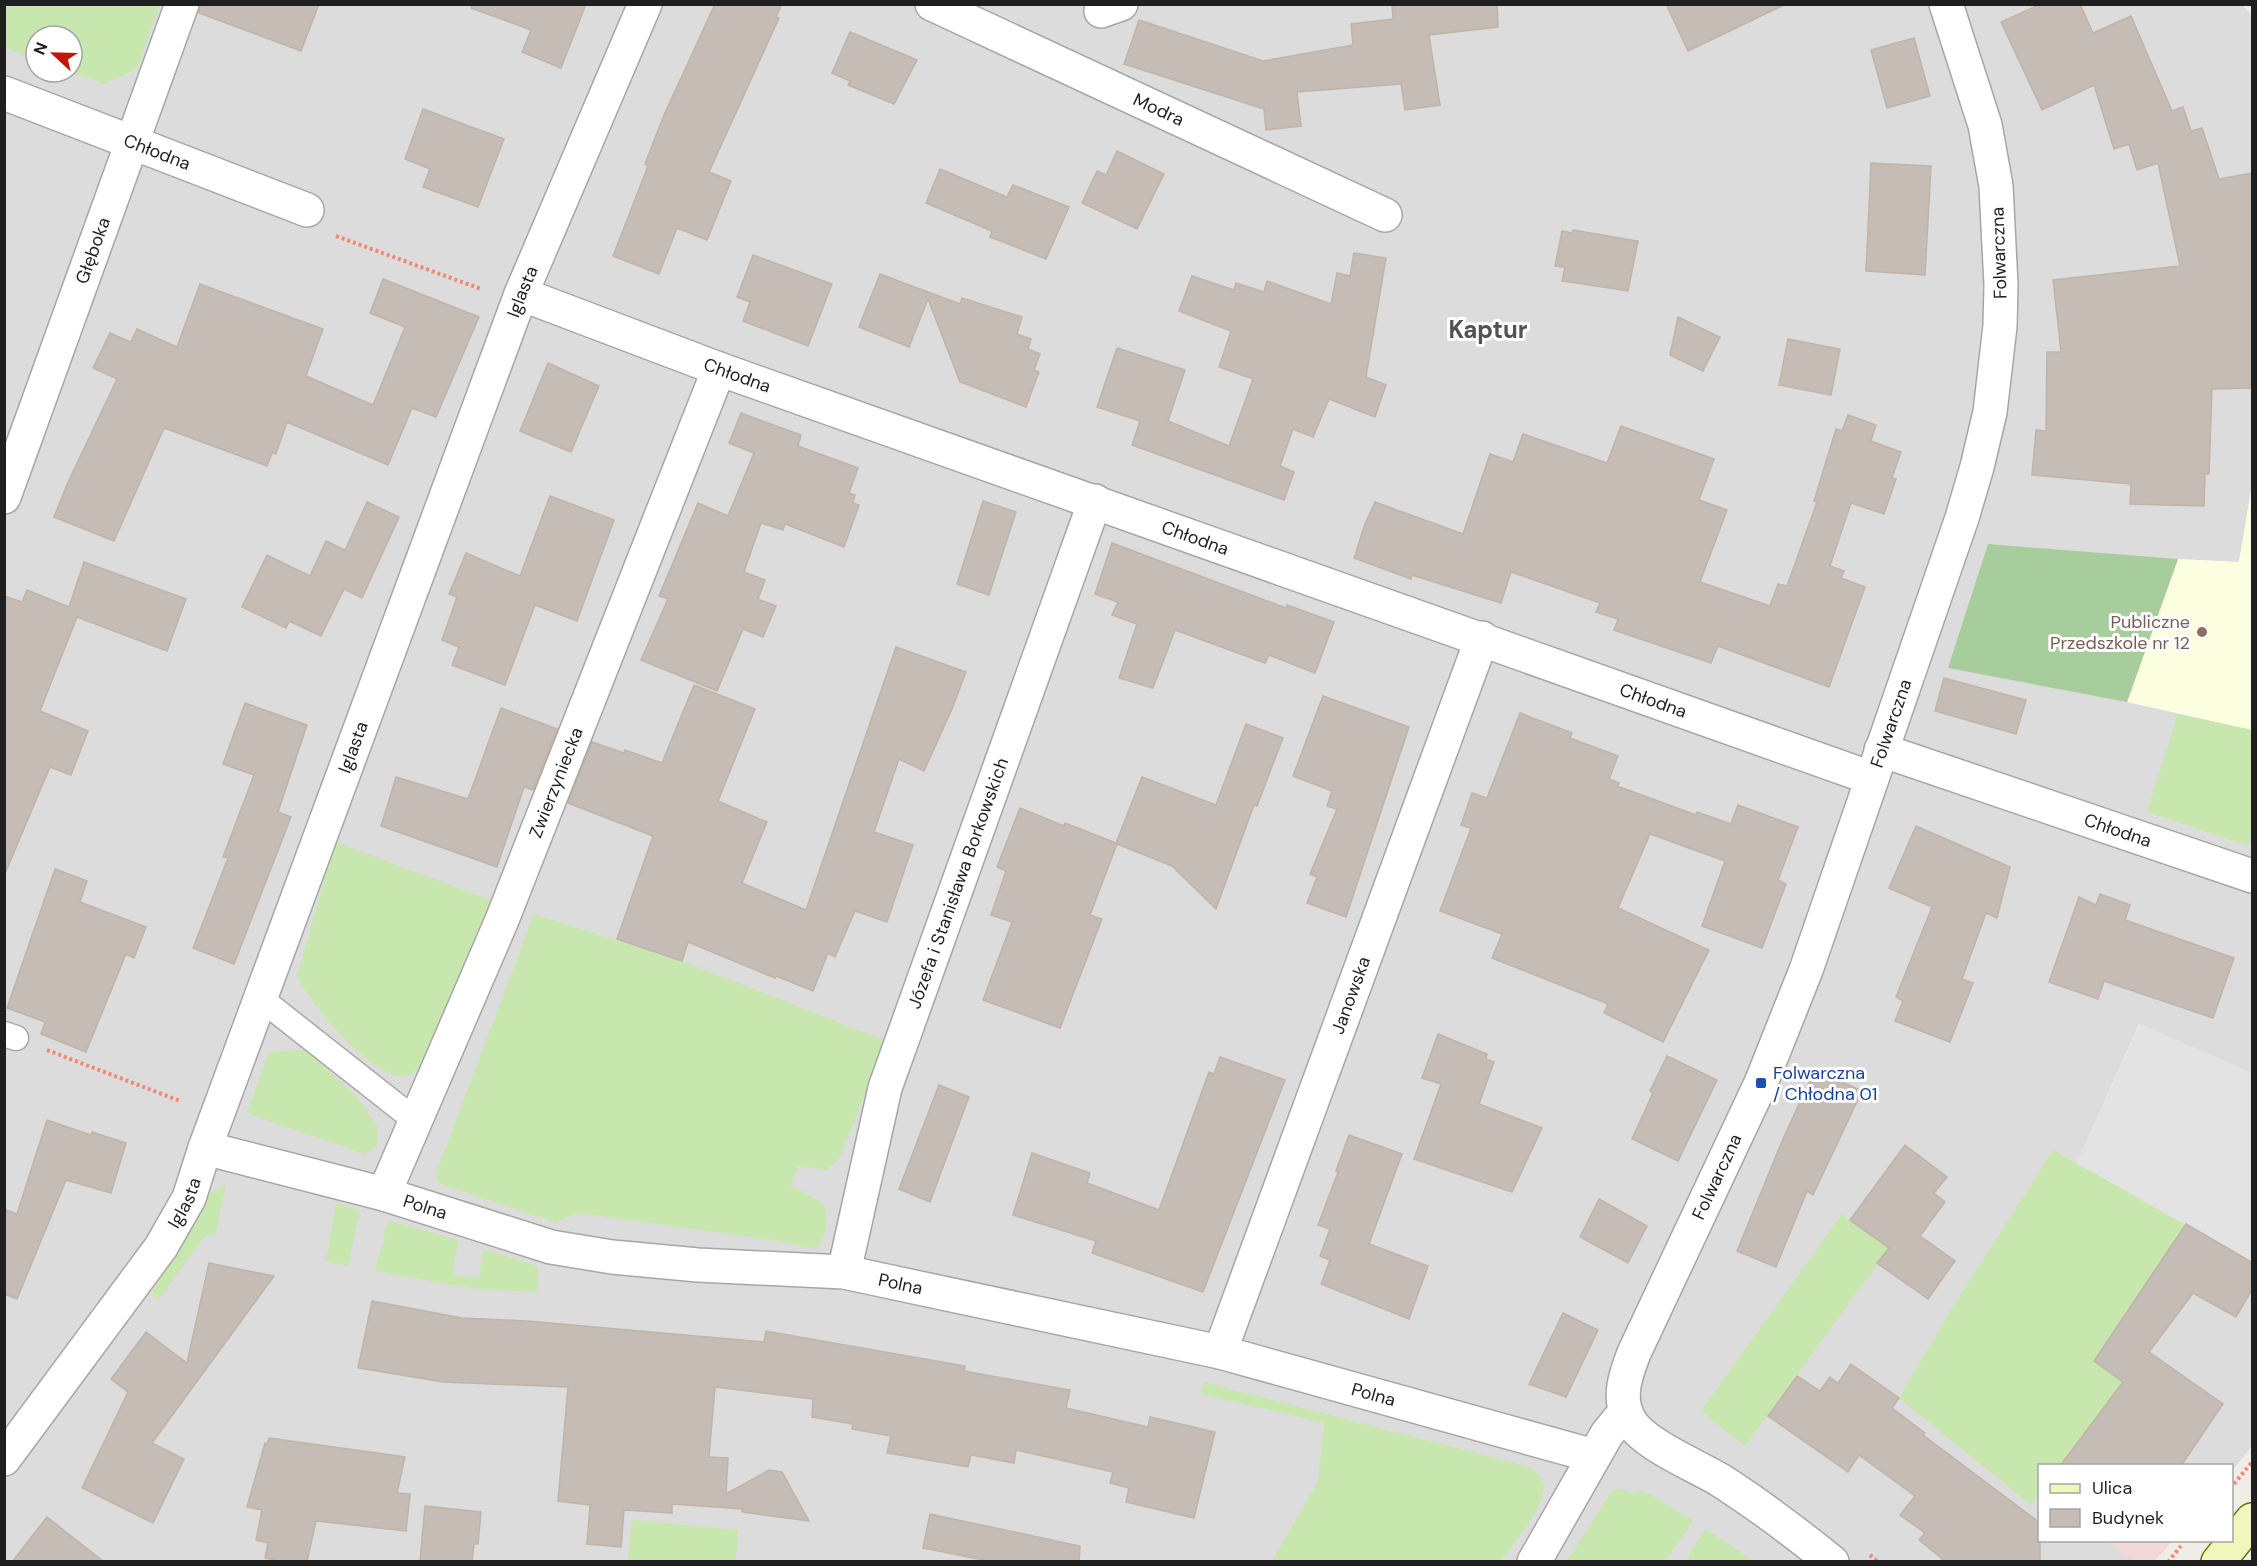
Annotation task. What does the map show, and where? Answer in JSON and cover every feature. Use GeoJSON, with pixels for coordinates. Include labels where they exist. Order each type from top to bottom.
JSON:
{"type":"FeatureCollection","features":[{"type":"Feature","properties":{"kind":"street","name":"Głęboka"},"geometry":{"type":"LineString","coordinates":[[4,496],[182,4]]}},
{"type":"Feature","properties":{"kind":"street","name":"Iglasta"},"geometry":{"type":"LineString","coordinates":[[4,1459],[161,1247],[189,1198],[260,998],[521,294],[645,4]]}},
{"type":"Feature","properties":{"kind":"street","name":"Modra"},"geometry":{"type":"LineString","coordinates":[[932,4],[1385,215]]}},
{"type":"Feature","properties":{"kind":"street","name":"Folwarczna"},"geometry":{"type":"LineString","coordinates":[[1625,1412],[1624,1380],[1634,1353],[1761,1083],[1806,970],[1962,518],[1990,412],[2000,326],[2001,285],[1996,186],[1985,125],[1946,4]]}},
{"type":"Feature","properties":{"kind":"street","name":"Chłodna"},"geometry":{"type":"LineString","coordinates":[[4,93],[308,210]]}},
{"type":"Feature","properties":{"kind":"street","name":"Chłodna"},"geometry":{"type":"LineString","coordinates":[[521,294],[719,369],[1482,638],[1876,764],[2253,876]]}},
{"type":"Feature","properties":{"kind":"street","name":"Zwierzyniecka"},"geometry":{"type":"LineString","coordinates":[[384,1194],[501,920],[719,369]]}},
{"type":"Feature","properties":{"kind":"street","name":"Józefa i Stanisława Borkowskich"},"geometry":{"type":"LineString","coordinates":[[844,1272],[885,1088],[1095,501]]}},
{"type":"Feature","properties":{"kind":"street","name":"Janowska"},"geometry":{"type":"LineString","coordinates":[[1220,1352],[1482,638]]}},
{"type":"Feature","properties":{"kind":"street","name":"Polna"},"geometry":{"type":"LineString","coordinates":[[205,1148],[384,1194],[551,1247],[612,1257],[698,1265],[844,1272],[1220,1352],[1594,1456]]}},
{"type":"Feature","properties":{"kind":"street"},"geometry":{"type":"LineString","coordinates":[[1534,1562],[1607,1434],[1625,1412],[1634,1428],[1645,1437],[1719,1480],[1780,1521],[1832,1562]]}},
{"type":"Feature","properties":{"kind":"street"},"geometry":{"type":"LineString","coordinates":[[2218,1562],[2253,1520]]}},
{"type":"Feature","properties":{"kind":"lane"},"geometry":{"type":"LineString","coordinates":[[260,998],[416,1121]]}},
{"type":"Feature","properties":{"kind":"path"},"geometry":{"type":"LineString","coordinates":[[308,210],[334,235],[475,288],[521,294]]}},
{"type":"Feature","properties":{"kind":"path"},"geometry":{"type":"LineString","coordinates":[[10,1036],[218,1114]]}},
{"type":"Feature","properties":{"kind":"path"},"geometry":{"type":"LineString","coordinates":[[2233,1486],[2253,1462]]}},
{"type":"Feature","properties":{"kind":"path"},"geometry":{"type":"LineString","coordinates":[[2168,1562],[2184,1542]]}},
{"type":"Feature","properties":{"kind":"path"},"geometry":{"type":"LineString","coordinates":[[1870,1554],[1878,1562]]}},
{"type":"Feature","properties":{"kind":"shaded area"},"geometry":{"type":"Polygon","coordinates":[[[2241,4],[2252,16],[2252,484],[2239,562],[2178,559],[2128,702],[2252,730],[2252,1073],[2139,1024],[2077,1163],[2053,1150],[2252,1263],[2252,1446],[2233,1470],[2233,1464],[2038,1464],[2038,1542],[2171,1542],[2154,1561],[5,1562],[5,5],[2241,4]]]}},
{"type":"Feature","properties":{"kind":"shaded area","name":"Publiczne Przedszkole nr 12"},"geometry":{"type":"Polygon","coordinates":[[[2252,485],[2252,730],[2127,702],[2178,559],[2239,562],[2252,485]]]}},
{"type":"Feature","properties":{"kind":"shaded area"},"geometry":{"type":"Polygon","coordinates":[[[2140,1024],[2252,1073],[2252,1263],[2077,1163],[2140,1024]]]}},
{"type":"Feature","properties":{"kind":"shaded area"},"geometry":{"type":"Polygon","coordinates":[[[2108,1542],[2171,1542],[2154,1562],[2133,1561],[2108,1542]]]}},
{"type":"Feature","properties":{"kind":"green space"},"geometry":{"type":"Polygon","coordinates":[[[5,4],[160,5],[137,69],[104,84],[84,77],[84,24],[24,24],[24,55],[5,48],[5,4]]]}},
{"type":"Feature","properties":{"kind":"green space"},"geometry":{"type":"Polygon","coordinates":[[[1988,544],[2178,559],[2127,702],[1948,668],[1988,544]]]}},
{"type":"Feature","properties":{"kind":"green space"},"geometry":{"type":"Polygon","coordinates":[[[2178,714],[2252,730],[2252,831],[2248,846],[2147,812],[2178,714]]]}},
{"type":"Feature","properties":{"kind":"green space"},"geometry":{"type":"Polygon","coordinates":[[[335,842],[496,902],[430,1056],[411,1075],[397,1076],[384,1071],[355,1049],[314,1003],[297,976],[335,842]]]}},
{"type":"Feature","properties":{"kind":"green space"},"geometry":{"type":"Polygon","coordinates":[[[534,914],[682,961],[884,1040],[839,1159],[826,1170],[798,1166],[791,1185],[824,1204],[826,1228],[816,1249],[766,1239],[578,1213],[555,1222],[438,1183],[436,1173],[534,914]]]}},
{"type":"Feature","properties":{"kind":"green space"},"geometry":{"type":"Polygon","coordinates":[[[306,1050],[357,1097],[377,1125],[377,1145],[365,1154],[247,1113],[269,1052],[306,1050]]]}},
{"type":"Feature","properties":{"kind":"green space"},"geometry":{"type":"Polygon","coordinates":[[[2053,1150],[2186,1224],[2094,1360],[2123,1382],[2061,1464],[2038,1464],[2038,1494],[2031,1505],[1899,1398],[1957,1300],[2053,1150]]]}},
{"type":"Feature","properties":{"kind":"green space"},"geometry":{"type":"Polygon","coordinates":[[[226,1184],[215,1236],[206,1234],[158,1301],[152,1293],[210,1193],[226,1184]]]}},
{"type":"Feature","properties":{"kind":"green space"},"geometry":{"type":"Polygon","coordinates":[[[336,1203],[360,1210],[348,1266],[326,1261],[336,1203]]]}},
{"type":"Feature","properties":{"kind":"green space"},"geometry":{"type":"Polygon","coordinates":[[[1842,1214],[1889,1248],[1745,1446],[1701,1411],[1842,1214]]]}},
{"type":"Feature","properties":{"kind":"green space"},"geometry":{"type":"Polygon","coordinates":[[[388,1220],[458,1240],[453,1275],[479,1278],[483,1249],[538,1266],[538,1292],[476,1289],[375,1271],[388,1220]]]}},
{"type":"Feature","properties":{"kind":"green space"},"geometry":{"type":"Polygon","coordinates":[[[1204,1382],[1530,1467],[1543,1482],[1544,1490],[1541,1500],[1529,1523],[1501,1561],[1272,1561],[1318,1481],[1324,1423],[1201,1394],[1204,1382]]]}},
{"type":"Feature","properties":{"kind":"green space"},"geometry":{"type":"Polygon","coordinates":[[[1613,1489],[1623,1489],[1632,1493],[1639,1490],[1650,1494],[1693,1521],[1665,1561],[1567,1561],[1613,1489]]]}},
{"type":"Feature","properties":{"kind":"green space"},"geometry":{"type":"Polygon","coordinates":[[[632,1520],[738,1530],[736,1561],[628,1561],[632,1520]]]}},
{"type":"Feature","properties":{"kind":"green space"},"geometry":{"type":"Polygon","coordinates":[[[1706,1529],[1754,1561],[1688,1560],[1689,1554],[1706,1529]]]}},
{"type":"Feature","properties":{"kind":"building"},"geometry":{"type":"Polygon","coordinates":[[[200,4],[319,4],[301,51],[199,13],[200,4]]]}},
{"type":"Feature","properties":{"kind":"building"},"geometry":{"type":"Polygon","coordinates":[[[472,4],[586,4],[561,68],[522,52],[531,30],[471,8],[472,4]]]}},
{"type":"Feature","properties":{"kind":"building"},"geometry":{"type":"Polygon","coordinates":[[[715,4],[782,4],[776,17],[779,18],[709,172],[731,181],[707,240],[677,228],[659,274],[613,256],[648,166],[645,164],[664,115],[715,4]]]}},
{"type":"Feature","properties":{"kind":"building"},"geometry":{"type":"Polygon","coordinates":[[[1392,4],[1497,4],[1498,27],[1429,35],[1440,105],[1405,110],[1401,84],[1297,92],[1301,126],[1266,130],[1264,109],[1124,64],[1139,20],[1263,61],[1353,45],[1351,24],[1393,19],[1392,4]]]}},
{"type":"Feature","properties":{"kind":"building"},"geometry":{"type":"Polygon","coordinates":[[[1666,4],[1786,4],[1688,51],[1666,4]]]}},
{"type":"Feature","properties":{"kind":"building"},"geometry":{"type":"Polygon","coordinates":[[[2041,4],[2080,4],[2093,33],[2131,16],[2172,111],[2183,107],[2191,131],[2202,128],[2219,179],[2253,173],[2253,388],[2212,389],[2209,474],[2205,474],[2204,506],[2130,504],[2131,484],[2032,475],[2036,430],[2046,431],[2047,352],[2061,352],[2053,280],[2180,266],[2158,163],[2137,170],[2129,144],[2114,149],[2094,85],[2042,110],[2001,22],[2041,4]]]}},
{"type":"Feature","properties":{"kind":"building"},"geometry":{"type":"Polygon","coordinates":[[[850,32],[917,60],[894,104],[848,85],[850,81],[832,73],[850,32]]]}},
{"type":"Feature","properties":{"kind":"building"},"geometry":{"type":"Polygon","coordinates":[[[1914,38],[1930,96],[1887,108],[1871,50],[1914,38]]]}},
{"type":"Feature","properties":{"kind":"building"},"geometry":{"type":"Polygon","coordinates":[[[423,109],[504,139],[478,207],[423,187],[430,169],[405,159],[423,109]]]}},
{"type":"Feature","properties":{"kind":"building"},"geometry":{"type":"Polygon","coordinates":[[[1117,151],[1164,174],[1137,229],[1082,203],[1097,171],[1106,175],[1117,151]]]}},
{"type":"Feature","properties":{"kind":"building"},"geometry":{"type":"Polygon","coordinates":[[[1871,163],[1931,166],[1925,275],[1866,271],[1871,163]]]}},
{"type":"Feature","properties":{"kind":"building"},"geometry":{"type":"Polygon","coordinates":[[[940,169],[1007,197],[1013,185],[1069,207],[1046,259],[990,237],[992,231],[926,203],[940,169]]]}},
{"type":"Feature","properties":{"kind":"building"},"geometry":{"type":"Polygon","coordinates":[[[1573,230],[1638,241],[1628,291],[1562,281],[1565,267],[1555,266],[1562,231],[1572,233],[1573,230]]]}},
{"type":"Feature","properties":{"kind":"building"},"geometry":{"type":"Polygon","coordinates":[[[1354,253],[1386,258],[1366,377],[1386,385],[1375,417],[1329,399],[1313,437],[1293,429],[1280,466],[1294,472],[1284,500],[1132,445],[1140,421],[1097,407],[1117,348],[1185,370],[1168,421],[1229,446],[1253,379],[1219,367],[1231,331],[1179,311],[1192,276],[1234,290],[1236,283],[1264,292],[1267,281],[1331,304],[1337,273],[1350,276],[1354,253]]]}},
{"type":"Feature","properties":{"kind":"building"},"geometry":{"type":"Polygon","coordinates":[[[753,255],[832,284],[808,346],[743,321],[750,302],[737,297],[753,255]]]}},
{"type":"Feature","properties":{"kind":"building"},"geometry":{"type":"Polygon","coordinates":[[[880,274],[960,304],[962,298],[1022,317],[1017,334],[1031,339],[1028,349],[1040,354],[1034,370],[1039,372],[1026,407],[960,382],[928,299],[909,347],[859,327],[880,274]]]}},
{"type":"Feature","properties":{"kind":"building"},"geometry":{"type":"Polygon","coordinates":[[[383,279],[479,317],[436,417],[412,408],[388,465],[287,422],[276,454],[272,453],[267,466],[164,428],[114,541],[54,517],[117,379],[93,368],[110,333],[131,342],[137,329],[177,347],[200,284],[323,329],[306,376],[373,405],[405,327],[370,313],[383,279]]]}},
{"type":"Feature","properties":{"kind":"building"},"geometry":{"type":"Polygon","coordinates":[[[1678,317],[1720,337],[1703,371],[1670,355],[1678,317]]]}},
{"type":"Feature","properties":{"kind":"building"},"geometry":{"type":"Polygon","coordinates":[[[1788,339],[1840,349],[1831,395],[1779,385],[1788,339]]]}},
{"type":"Feature","properties":{"kind":"building"},"geometry":{"type":"Polygon","coordinates":[[[548,363],[599,386],[571,452],[520,431],[548,363]]]}},
{"type":"Feature","properties":{"kind":"building"},"geometry":{"type":"Polygon","coordinates":[[[741,413],[801,435],[798,446],[858,468],[849,493],[855,495],[853,503],[859,505],[844,547],[785,524],[783,530],[761,523],[744,572],[765,580],[758,599],[776,606],[763,637],[743,629],[717,691],[641,660],[668,599],[659,596],[698,503],[728,516],[754,453],[729,443],[741,413]]]}},
{"type":"Feature","properties":{"kind":"building"},"geometry":{"type":"Polygon","coordinates":[[[1848,415],[1876,425],[1871,441],[1901,452],[1892,478],[1896,479],[1884,514],[1851,503],[1830,566],[1844,571],[1841,578],[1865,587],[1829,687],[1718,646],[1711,663],[1614,630],[1618,619],[1596,612],[1600,603],[1511,572],[1501,603],[1412,575],[1411,579],[1354,558],[1375,502],[1463,534],[1490,454],[1513,462],[1523,434],[1607,463],[1621,426],[1714,459],[1699,500],[1727,510],[1700,582],[1770,606],[1778,584],[1787,586],[1817,502],[1814,501],[1836,429],[1842,431],[1848,415]]]}},
{"type":"Feature","properties":{"kind":"building"},"geometry":{"type":"Polygon","coordinates":[[[550,496],[614,520],[577,621],[535,605],[505,685],[452,665],[459,647],[442,640],[457,597],[449,594],[466,553],[520,576],[550,496]]]}},
{"type":"Feature","properties":{"kind":"building"},"geometry":{"type":"Polygon","coordinates":[[[983,501],[1016,512],[989,595],[957,584],[983,501]]]}},
{"type":"Feature","properties":{"kind":"building"},"geometry":{"type":"Polygon","coordinates":[[[367,502],[399,517],[362,598],[344,589],[321,636],[289,621],[286,628],[242,607],[267,555],[310,576],[326,541],[345,550],[367,502]]]}},
{"type":"Feature","properties":{"kind":"building"},"geometry":{"type":"Polygon","coordinates":[[[1112,543],[1286,608],[1287,605],[1334,622],[1315,673],[1269,655],[1265,663],[1175,630],[1153,688],[1119,678],[1137,624],[1112,615],[1118,602],[1095,594],[1112,543]]]}},
{"type":"Feature","properties":{"kind":"building"},"geometry":{"type":"Polygon","coordinates":[[[84,562],[186,599],[167,651],[77,617],[40,711],[88,731],[71,775],[50,767],[4,876],[4,596],[22,602],[27,590],[69,607],[84,562]]]}},
{"type":"Feature","properties":{"kind":"building"},"geometry":{"type":"Polygon","coordinates":[[[896,647],[966,672],[924,771],[899,759],[874,832],[913,845],[887,922],[855,911],[835,957],[828,953],[813,991],[688,942],[682,961],[617,939],[653,836],[568,803],[592,742],[624,753],[625,750],[662,763],[694,685],[755,709],[718,801],[767,822],[742,883],[806,910],[896,647]]]}},
{"type":"Feature","properties":{"kind":"building"},"geometry":{"type":"Polygon","coordinates":[[[1944,678],[2026,700],[2016,734],[1935,711],[1944,678]]]}},
{"type":"Feature","properties":{"kind":"building"},"geometry":{"type":"Polygon","coordinates":[[[1323,696],[1409,727],[1346,917],[1307,903],[1317,877],[1310,874],[1337,809],[1327,806],[1332,791],[1293,776],[1323,696]]]}},
{"type":"Feature","properties":{"kind":"building"},"geometry":{"type":"Polygon","coordinates":[[[245,703],[307,725],[278,812],[291,817],[234,964],[193,948],[228,858],[223,857],[254,775],[223,764],[245,703]]]}},
{"type":"Feature","properties":{"kind":"building"},"geometry":{"type":"Polygon","coordinates":[[[501,708],[557,729],[533,790],[524,787],[497,867],[381,826],[396,777],[468,799],[501,708]]]}},
{"type":"Feature","properties":{"kind":"building"},"geometry":{"type":"Polygon","coordinates":[[[1520,713],[1572,733],[1570,738],[1618,756],[1609,779],[1619,783],[1617,786],[1696,815],[1697,812],[1731,824],[1738,805],[1798,827],[1778,880],[1786,884],[1762,948],[1702,926],[1725,861],[1650,834],[1618,908],[1709,950],[1663,1042],[1604,1013],[1608,1004],[1492,958],[1502,934],[1440,911],[1471,828],[1461,825],[1472,793],[1487,798],[1520,713]]]}},
{"type":"Feature","properties":{"kind":"building"},"geometry":{"type":"Polygon","coordinates":[[[1246,724],[1283,738],[1257,806],[1254,805],[1216,909],[1172,866],[1117,844],[1090,915],[1102,919],[1060,1028],[983,1000],[1012,922],[991,915],[1006,871],[997,867],[1020,808],[1064,826],[1065,823],[1116,843],[1142,777],[1216,805],[1246,724]]]}},
{"type":"Feature","properties":{"kind":"building"},"geometry":{"type":"Polygon","coordinates":[[[1916,826],[2010,867],[1997,918],[1986,913],[1962,979],[1973,983],[1950,1042],[1895,1021],[1903,1001],[1896,997],[1932,907],[1889,888],[1916,826]]]}},
{"type":"Feature","properties":{"kind":"building"},"geometry":{"type":"Polygon","coordinates":[[[55,869],[87,881],[80,902],[146,927],[134,958],[126,954],[86,1052],[41,1034],[45,1022],[7,1008],[55,869]]]}},
{"type":"Feature","properties":{"kind":"building"},"geometry":{"type":"Polygon","coordinates":[[[2100,894],[2130,905],[2125,920],[2234,958],[2213,1018],[2104,981],[2098,999],[2049,982],[2079,897],[2096,905],[2100,894]]]}},
{"type":"Feature","properties":{"kind":"building"},"geometry":{"type":"Polygon","coordinates":[[[1438,1034],[1487,1054],[1486,1059],[1494,1062],[1479,1104],[1542,1128],[1512,1192],[1414,1159],[1441,1084],[1422,1078],[1438,1034]]]}},
{"type":"Feature","properties":{"kind":"building"},"geometry":{"type":"Polygon","coordinates":[[[1667,1056],[1717,1080],[1678,1161],[1632,1139],[1653,1093],[1650,1091],[1667,1056]]]}},
{"type":"Feature","properties":{"kind":"building"},"geometry":{"type":"Polygon","coordinates":[[[1220,1057],[1285,1080],[1203,1292],[1092,1253],[1096,1241],[1013,1215],[1032,1153],[1090,1173],[1087,1183],[1159,1210],[1209,1072],[1214,1074],[1220,1057]]]}},
{"type":"Feature","properties":{"kind":"building"},"geometry":{"type":"Polygon","coordinates":[[[1815,1069],[1862,1091],[1813,1195],[1807,1191],[1776,1267],[1737,1251],[1783,1139],[1815,1069]]]}},
{"type":"Feature","properties":{"kind":"building"},"geometry":{"type":"Polygon","coordinates":[[[939,1085],[969,1097],[930,1202],[899,1189],[939,1085]]]}},
{"type":"Feature","properties":{"kind":"building"},"geometry":{"type":"Polygon","coordinates":[[[47,1120],[91,1135],[92,1132],[126,1143],[111,1193],[66,1180],[17,1299],[4,1294],[4,1209],[17,1214],[47,1120]]]}},
{"type":"Feature","properties":{"kind":"building"},"geometry":{"type":"Polygon","coordinates":[[[1349,1135],[1402,1154],[1369,1244],[1428,1266],[1409,1319],[1321,1284],[1330,1260],[1320,1256],[1330,1229],[1318,1225],[1349,1135]]]}},
{"type":"Feature","properties":{"kind":"building"},"geometry":{"type":"Polygon","coordinates":[[[1905,1145],[1947,1177],[1934,1193],[1945,1202],[1920,1236],[1955,1261],[1928,1299],[1877,1263],[1889,1248],[1850,1220],[1905,1145]]]}},
{"type":"Feature","properties":{"kind":"building"},"geometry":{"type":"Polygon","coordinates":[[[1599,1199],[1647,1226],[1628,1263],[1580,1237],[1599,1199]]]}},
{"type":"Feature","properties":{"kind":"building"},"geometry":{"type":"Polygon","coordinates":[[[2186,1224],[2253,1263],[2253,1288],[2236,1317],[2193,1293],[2149,1352],[2223,1404],[2182,1464],[2062,1464],[2123,1382],[2094,1361],[2186,1224]]]}},
{"type":"Feature","properties":{"kind":"building"},"geometry":{"type":"Polygon","coordinates":[[[209,1263],[274,1276],[152,1443],[184,1459],[153,1523],[82,1488],[128,1392],[111,1379],[146,1332],[187,1363],[209,1263]]]}},
{"type":"Feature","properties":{"kind":"building"},"geometry":{"type":"Polygon","coordinates":[[[372,1301],[462,1318],[527,1321],[764,1342],[766,1331],[965,1366],[964,1371],[1070,1390],[1066,1408],[1148,1427],[1150,1417],[1215,1432],[1194,1518],[1126,1502],[1129,1488],[1110,1483],[1113,1472],[1016,1450],[1014,1463],[971,1455],[968,1467],[887,1453],[891,1436],[852,1429],[853,1424],[812,1417],[813,1399],[715,1387],[709,1457],[728,1458],[726,1494],[769,1470],[782,1472],[809,1521],[742,1512],[743,1509],[672,1504],[672,1513],[624,1510],[621,1547],[587,1544],[590,1505],[558,1501],[568,1387],[443,1382],[358,1368],[372,1301]]]}},
{"type":"Feature","properties":{"kind":"building"},"geometry":{"type":"Polygon","coordinates":[[[1563,1313],[1598,1330],[1566,1397],[1529,1384],[1563,1313]]]}},
{"type":"Feature","properties":{"kind":"building"},"geometry":{"type":"Polygon","coordinates":[[[1851,1364],[1899,1398],[1892,1408],[1925,1433],[1923,1435],[2038,1521],[2040,1562],[1946,1562],[1919,1540],[1925,1533],[1900,1515],[1915,1496],[1859,1455],[1848,1472],[1768,1416],[1797,1376],[1820,1391],[1830,1377],[1838,1383],[1851,1364]]]}},
{"type":"Feature","properties":{"kind":"building"},"geometry":{"type":"Polygon","coordinates":[[[269,1438],[405,1457],[397,1493],[410,1494],[406,1531],[316,1521],[307,1562],[283,1562],[265,1558],[268,1543],[256,1540],[262,1510],[247,1507],[265,1443],[267,1444],[269,1438]]]}},
{"type":"Feature","properties":{"kind":"building"},"geometry":{"type":"Polygon","coordinates":[[[425,1506],[481,1512],[478,1544],[474,1544],[472,1562],[420,1562],[425,1506]]]}},
{"type":"Feature","properties":{"kind":"building"},"geometry":{"type":"Polygon","coordinates":[[[930,1514],[1080,1546],[1079,1562],[993,1562],[923,1548],[930,1514]]]}},
{"type":"Feature","properties":{"kind":"building"},"geometry":{"type":"Polygon","coordinates":[[[47,1517],[104,1562],[12,1562],[47,1517]]]}},
{"type":"Feature","properties":{"kind":"place","name":"Publiczne Przedszkole nr 12"},"geometry":{"type":"Point","coordinates":[2202,632]}},
{"type":"Feature","properties":{"kind":"place","name":"Folwarczna / Chłodna 01"},"geometry":{"type":"Point","coordinates":[1761,1083]}},
{"type":"Feature","properties":{"kind":"district","name":"Kaptur"},"geometry":{"type":"Point","coordinates":[1488,329]}}]}
